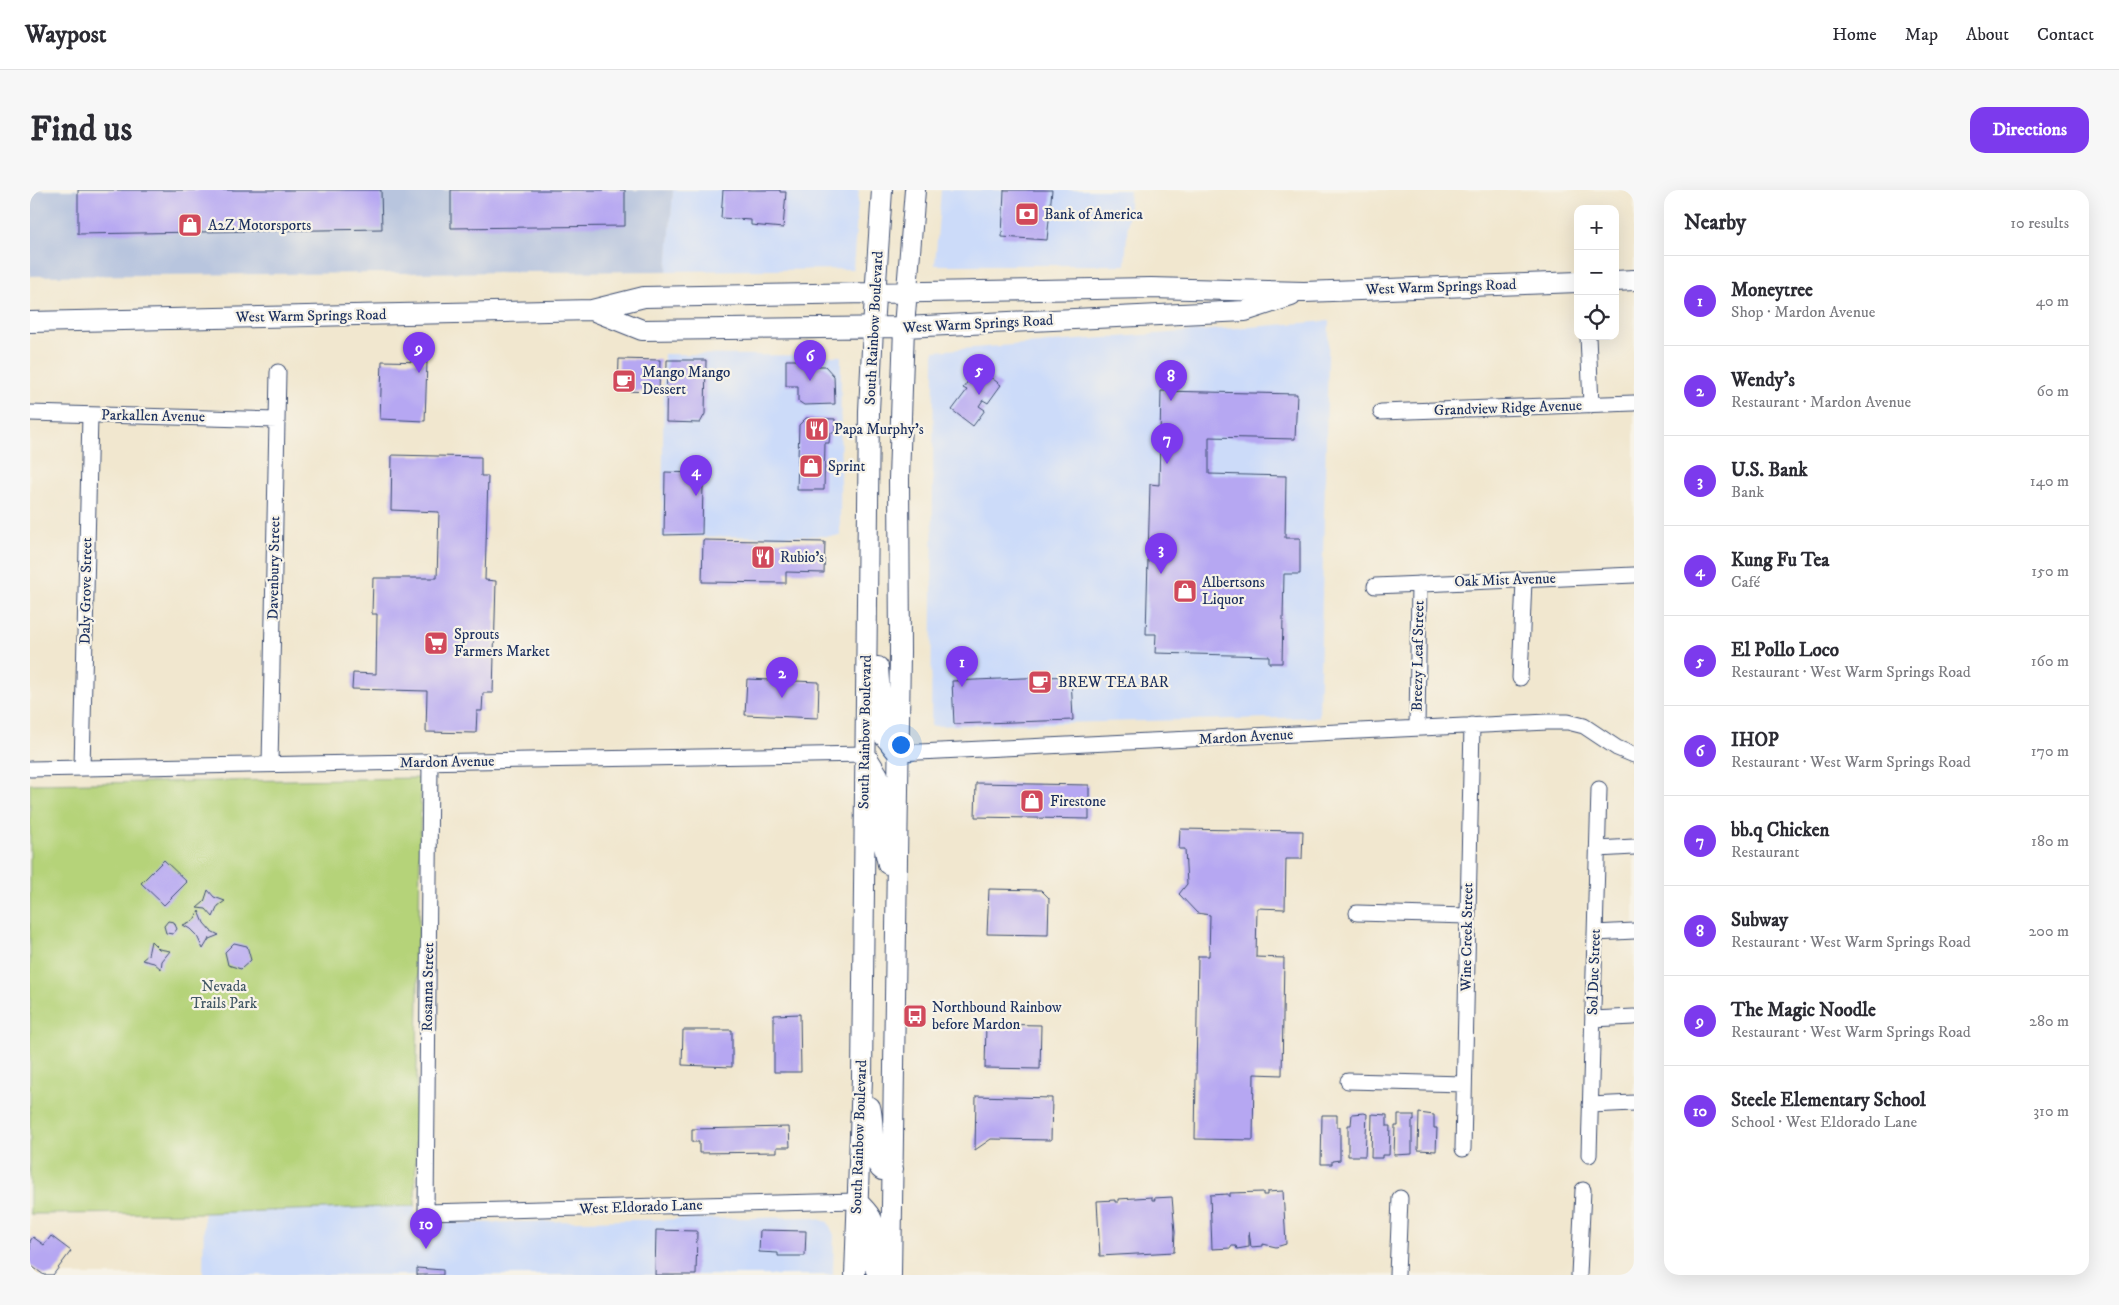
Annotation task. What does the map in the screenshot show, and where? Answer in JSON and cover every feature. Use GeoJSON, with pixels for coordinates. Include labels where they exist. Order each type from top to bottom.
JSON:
{"type":"FeatureCollection","features":[{"type":"Feature","properties":{"kind":"main road","name":"South Rainbow Boulevard"},"geometry":{"type":"LineString","coordinates":[[855,1275],[862,1078],[867,504],[872,328],[882,190]]}},
{"type":"Feature","properties":{"kind":"main road","name":"South Rainbow Boulevard"},"geometry":{"type":"LineString","coordinates":[[891,1275],[900,652],[899,479],[904,327],[915,190]]}},
{"type":"Feature","properties":{"kind":"main road"},"geometry":{"type":"LineString","coordinates":[[1619,280],[1634,280]]}},
{"type":"Feature","properties":{"kind":"main road","name":"West Warm Springs Road"},"geometry":{"type":"LineString","coordinates":[[30,322],[592,310],[644,298],[1091,289],[1248,289],[1304,292],[1574,282]]}},
{"type":"Feature","properties":{"kind":"main road"},"geometry":{"type":"LineString","coordinates":[[1130,317],[1142,301],[1225,296],[1248,289]]}},
{"type":"Feature","properties":{"kind":"main road","name":"West Warm Springs Road"},"geometry":{"type":"LineString","coordinates":[[592,310],[642,330],[872,328],[1245,311],[1304,292]]}},
{"type":"Feature","properties":{"kind":"main road"},"geometry":{"type":"LineString","coordinates":[[867,616],[878,663],[884,736],[898,752]]}},
{"type":"Feature","properties":{"kind":"main road"},"geometry":{"type":"LineString","coordinates":[[865,754],[878,775],[880,788],[880,828],[895,897]]}},
{"type":"Feature","properties":{"kind":"main road"},"geometry":{"type":"LineString","coordinates":[[862,1078],[873,1116],[875,1162],[882,1170],[893,1169]]}},
{"type":"Feature","properties":{"kind":"main road"},"geometry":{"type":"LineString","coordinates":[[857,1201],[866,1210],[872,1221],[873,1265],[878,1275]]}},
{"type":"Feature","properties":{"kind":"street"},"geometry":{"type":"LineString","coordinates":[[1588,340],[1591,405]]}},
{"type":"Feature","properties":{"kind":"street","name":"Davenbury Street"},"geometry":{"type":"LineString","coordinates":[[270,764],[278,372]]}},
{"type":"Feature","properties":{"kind":"street","name":"Grandview Ridge Avenue"},"geometry":{"type":"LineString","coordinates":[[1382,412],[1634,403]]}},
{"type":"Feature","properties":{"kind":"street","name":"Parkallen Avenue"},"geometry":{"type":"LineString","coordinates":[[30,413],[277,420]]}},
{"type":"Feature","properties":{"kind":"street","name":"Daly Grove Street"},"geometry":{"type":"LineString","coordinates":[[82,768],[90,415]]}},
{"type":"Feature","properties":{"kind":"street","name":"Oak Mist Avenue"},"geometry":{"type":"LineString","coordinates":[[1375,586],[1634,575]]}},
{"type":"Feature","properties":{"kind":"street"},"geometry":{"type":"LineString","coordinates":[[1520,678],[1524,580]]}},
{"type":"Feature","properties":{"kind":"street","name":"Breezy Leaf Street"},"geometry":{"type":"LineString","coordinates":[[1417,727],[1419,584]]}},
{"type":"Feature","properties":{"kind":"street","name":"Mardon Avenue"},"geometry":{"type":"LineString","coordinates":[[898,752],[1122,743],[1417,727],[1568,722],[1584,726],[1617,748],[1634,754]]}},
{"type":"Feature","properties":{"kind":"street","name":"Wine Creek Street"},"geometry":{"type":"LineString","coordinates":[[1463,1149],[1472,725]]}},
{"type":"Feature","properties":{"kind":"street","name":"Mardon Avenue"},"geometry":{"type":"LineString","coordinates":[[30,769],[865,754]]}},
{"type":"Feature","properties":{"kind":"street","name":"Rosanna Street"},"geometry":{"type":"LineString","coordinates":[[426,1212],[430,762]]}},
{"type":"Feature","properties":{"kind":"street","name":"Sol Duc Street"},"geometry":{"type":"LineString","coordinates":[[1589,1155],[1599,789]]}},
{"type":"Feature","properties":{"kind":"street"},"geometry":{"type":"LineString","coordinates":[[1597,849],[1634,847]]}},
{"type":"Feature","properties":{"kind":"street"},"geometry":{"type":"LineString","coordinates":[[1357,912],[1468,916]]}},
{"type":"Feature","properties":{"kind":"street"},"geometry":{"type":"LineString","coordinates":[[1595,933],[1634,931]]}},
{"type":"Feature","properties":{"kind":"street"},"geometry":{"type":"LineString","coordinates":[[1592,1019],[1634,1017]]}},
{"type":"Feature","properties":{"kind":"street"},"geometry":{"type":"LineString","coordinates":[[1348,1080],[1464,1084]]}},
{"type":"Feature","properties":{"kind":"street"},"geometry":{"type":"LineString","coordinates":[[1590,1105],[1634,1103]]}},
{"type":"Feature","properties":{"kind":"street"},"geometry":{"type":"LineString","coordinates":[[1579,1275],[1583,1190]]}},
{"type":"Feature","properties":{"kind":"street"},"geometry":{"type":"LineString","coordinates":[[1397,1275],[1400,1198]]}},
{"type":"Feature","properties":{"kind":"street","name":"West Eldorado Lane"},"geometry":{"type":"LineString","coordinates":[[426,1212],[857,1201]]}},
{"type":"Feature","properties":{"kind":"shaded area"},"geometry":{"type":"Polygon","coordinates":[[[30,190],[673,190],[667,271],[30,276],[30,190]]]}},
{"type":"Feature","properties":{"kind":"shaded area"},"geometry":{"type":"Polygon","coordinates":[[[673,190],[859,190],[853,269],[667,271],[673,190]]]}},
{"type":"Feature","properties":{"kind":"shaded area"},"geometry":{"type":"Polygon","coordinates":[[[941,190],[1130,190],[1125,265],[935,265],[941,190]]]}},
{"type":"Feature","properties":{"kind":"shaded area"},"geometry":{"type":"Polygon","coordinates":[[[1329,321],[1319,717],[931,726],[934,351],[1329,321]]]}},
{"type":"Feature","properties":{"kind":"shaded area"},"geometry":{"type":"Polygon","coordinates":[[[664,354],[841,356],[840,536],[662,537],[664,354]]]}},
{"type":"Feature","properties":{"kind":"shaded area"},"geometry":{"type":"Polygon","coordinates":[[[415,1206],[415,1224],[811,1217],[828,1222],[834,1235],[833,1275],[203,1275],[204,1213],[415,1206]]]}},
{"type":"Feature","properties":{"kind":"green space","name":"Nevada Trails Park"},"geometry":{"type":"Polygon","coordinates":[[[421,778],[415,1206],[203,1213],[30,1214],[30,784],[421,778]]]}},
{"type":"Feature","properties":{"kind":"building"},"geometry":{"type":"Polygon","coordinates":[[[78,190],[381,190],[382,229],[78,234],[78,190]]]}},
{"type":"Feature","properties":{"kind":"building"},"geometry":{"type":"Polygon","coordinates":[[[451,190],[625,190],[625,226],[451,228],[451,190]]]}},
{"type":"Feature","properties":{"kind":"building"},"geometry":{"type":"Polygon","coordinates":[[[723,190],[780,190],[780,192],[786,192],[783,228],[751,225],[751,220],[721,218],[723,190]]]}},
{"type":"Feature","properties":{"kind":"building","name":"Bank of America"},"geometry":{"type":"Polygon","coordinates":[[[1004,190],[1052,190],[1047,240],[1002,237],[1004,190]]]}},
{"type":"Feature","properties":{"kind":"building"},"geometry":{"type":"Polygon","coordinates":[[[619,359],[660,360],[659,392],[618,391],[619,359]]]}},
{"type":"Feature","properties":{"kind":"building"},"geometry":{"type":"Polygon","coordinates":[[[667,360],[706,360],[705,414],[700,423],[666,422],[667,360]]]}},
{"type":"Feature","properties":{"kind":"building"},"geometry":{"type":"Polygon","coordinates":[[[786,360],[812,360],[812,366],[825,366],[834,376],[835,404],[804,405],[798,401],[798,386],[786,386],[786,360]]]}},
{"type":"Feature","properties":{"kind":"building"},"geometry":{"type":"Polygon","coordinates":[[[382,361],[427,362],[425,421],[380,419],[382,361]]]}},
{"type":"Feature","properties":{"kind":"building"},"geometry":{"type":"Polygon","coordinates":[[[978,368],[1001,385],[988,403],[983,400],[979,406],[985,410],[973,426],[952,410],[967,390],[963,388],[978,368]]]}},
{"type":"Feature","properties":{"kind":"building"},"geometry":{"type":"Polygon","coordinates":[[[1161,391],[1297,394],[1295,439],[1209,437],[1209,474],[1286,476],[1285,538],[1300,538],[1300,574],[1284,574],[1282,663],[1269,663],[1269,656],[1155,653],[1156,634],[1146,634],[1150,484],[1159,485],[1161,391]]]}},
{"type":"Feature","properties":{"kind":"building","name":"Sprint"},"geometry":{"type":"Polygon","coordinates":[[[806,418],[835,419],[835,433],[830,433],[829,443],[825,443],[824,490],[797,490],[799,425],[806,418]]]}},
{"type":"Feature","properties":{"kind":"building"},"geometry":{"type":"Polygon","coordinates":[[[392,455],[481,457],[481,476],[488,476],[485,580],[496,581],[493,693],[483,693],[482,711],[477,711],[476,733],[426,732],[427,691],[352,689],[353,673],[376,674],[377,614],[372,614],[373,578],[437,578],[439,512],[391,510],[392,455]]]}},
{"type":"Feature","properties":{"kind":"building"},"geometry":{"type":"Polygon","coordinates":[[[665,472],[696,473],[703,484],[702,534],[664,535],[665,472]]]}},
{"type":"Feature","properties":{"kind":"building","name":"Rubio's"},"geometry":{"type":"Polygon","coordinates":[[[703,540],[825,542],[824,573],[786,572],[786,583],[702,582],[703,540]]]}},
{"type":"Feature","properties":{"kind":"building"},"geometry":{"type":"Polygon","coordinates":[[[1071,676],[1073,720],[954,724],[952,681],[1071,676]]]}},
{"type":"Feature","properties":{"kind":"building"},"geometry":{"type":"Polygon","coordinates":[[[747,679],[819,682],[818,718],[745,715],[747,679]]]}},
{"type":"Feature","properties":{"kind":"building","name":"Firestone"},"geometry":{"type":"Polygon","coordinates":[[[976,783],[1089,785],[1089,819],[975,817],[976,783]]]}},
{"type":"Feature","properties":{"kind":"building"},"geometry":{"type":"Polygon","coordinates":[[[1180,829],[1303,831],[1302,859],[1286,859],[1285,909],[1257,908],[1256,957],[1284,958],[1282,1075],[1254,1074],[1253,1140],[1195,1139],[1198,956],[1209,956],[1210,915],[1197,913],[1179,894],[1187,884],[1185,849],[1179,849],[1180,829]]]}},
{"type":"Feature","properties":{"kind":"building"},"geometry":{"type":"Polygon","coordinates":[[[164,860],[187,882],[164,905],[141,883],[164,860]]]}},
{"type":"Feature","properties":{"kind":"building"},"geometry":{"type":"Polygon","coordinates":[[[989,889],[1041,890],[1049,898],[1048,935],[987,934],[989,889]]]}},
{"type":"Feature","properties":{"kind":"building"},"geometry":{"type":"Polygon","coordinates":[[[208,890],[214,897],[225,901],[218,906],[213,917],[206,909],[197,908],[204,902],[208,890]]]}},
{"type":"Feature","properties":{"kind":"building"},"geometry":{"type":"Polygon","coordinates":[[[199,911],[204,923],[211,931],[219,935],[209,939],[203,949],[197,936],[183,925],[194,920],[199,911]]]}},
{"type":"Feature","properties":{"kind":"building"},"geometry":{"type":"Polygon","coordinates":[[[168,921],[174,922],[177,929],[173,934],[166,933],[164,926],[168,921]]]}},
{"type":"Feature","properties":{"kind":"building"},"geometry":{"type":"Polygon","coordinates":[[[151,941],[159,949],[170,951],[162,961],[161,969],[154,963],[142,960],[148,955],[151,941]]]}},
{"type":"Feature","properties":{"kind":"building"},"geometry":{"type":"Polygon","coordinates":[[[234,943],[247,946],[251,960],[241,969],[228,965],[225,952],[234,943]]]}},
{"type":"Feature","properties":{"kind":"building"},"geometry":{"type":"Polygon","coordinates":[[[800,1014],[801,1072],[774,1072],[774,1015],[800,1014]]]}},
{"type":"Feature","properties":{"kind":"building"},"geometry":{"type":"Polygon","coordinates":[[[986,1024],[1041,1025],[1040,1069],[985,1068],[986,1024]]]}},
{"type":"Feature","properties":{"kind":"building"},"geometry":{"type":"Polygon","coordinates":[[[683,1030],[732,1030],[732,1067],[682,1065],[683,1030]]]}},
{"type":"Feature","properties":{"kind":"building"},"geometry":{"type":"Polygon","coordinates":[[[976,1096],[1052,1098],[1051,1140],[991,1139],[975,1150],[976,1096]]]}},
{"type":"Feature","properties":{"kind":"building"},"geometry":{"type":"Polygon","coordinates":[[[1419,1113],[1434,1115],[1434,1128],[1437,1128],[1436,1151],[1418,1150],[1419,1113]]]}},
{"type":"Feature","properties":{"kind":"building"},"geometry":{"type":"Polygon","coordinates":[[[1352,1114],[1367,1114],[1365,1156],[1348,1156],[1348,1125],[1351,1125],[1352,1114]]]}},
{"type":"Feature","properties":{"kind":"building"},"geometry":{"type":"Polygon","coordinates":[[[1372,1114],[1387,1115],[1387,1126],[1390,1126],[1389,1155],[1382,1155],[1382,1158],[1371,1158],[1372,1114]]]}},
{"type":"Feature","properties":{"kind":"building"},"geometry":{"type":"Polygon","coordinates":[[[1322,1115],[1337,1115],[1337,1127],[1340,1127],[1340,1160],[1332,1161],[1332,1164],[1321,1164],[1322,1115]]]}},
{"type":"Feature","properties":{"kind":"building"},"geometry":{"type":"Polygon","coordinates":[[[1398,1115],[1414,1115],[1414,1121],[1412,1121],[1412,1154],[1394,1155],[1395,1126],[1398,1126],[1398,1115]]]}},
{"type":"Feature","properties":{"kind":"building"},"geometry":{"type":"Polygon","coordinates":[[[789,1127],[790,1147],[777,1147],[777,1152],[699,1153],[699,1142],[692,1142],[692,1129],[789,1127]]]}},
{"type":"Feature","properties":{"kind":"building"},"geometry":{"type":"Polygon","coordinates":[[[1283,1191],[1286,1244],[1276,1247],[1263,1244],[1263,1246],[1251,1247],[1249,1231],[1249,1247],[1237,1249],[1236,1246],[1231,1246],[1231,1248],[1212,1249],[1210,1195],[1228,1194],[1230,1196],[1230,1193],[1263,1192],[1263,1195],[1267,1195],[1267,1192],[1283,1191]]]}},
{"type":"Feature","properties":{"kind":"building"},"geometry":{"type":"Polygon","coordinates":[[[1152,1197],[1152,1200],[1155,1200],[1154,1198],[1172,1197],[1175,1232],[1174,1252],[1100,1256],[1097,1201],[1115,1200],[1115,1202],[1118,1202],[1118,1199],[1152,1197]]]}},
{"type":"Feature","properties":{"kind":"building"},"geometry":{"type":"Polygon","coordinates":[[[656,1230],[697,1231],[696,1275],[655,1275],[656,1230]]]}},
{"type":"Feature","properties":{"kind":"building"},"geometry":{"type":"Polygon","coordinates":[[[760,1230],[806,1231],[805,1256],[778,1256],[778,1253],[759,1252],[760,1230]]]}},
{"type":"Feature","properties":{"kind":"building"},"geometry":{"type":"Polygon","coordinates":[[[51,1236],[71,1251],[53,1275],[44,1275],[30,1265],[30,1241],[33,1237],[44,1245],[51,1236]]]}},
{"type":"Feature","properties":{"kind":"building"},"geometry":{"type":"Polygon","coordinates":[[[417,1268],[443,1270],[443,1275],[417,1275],[417,1268]]]}},
{"type":"Feature","properties":{"kind":"place","name":"Bank of America"},"geometry":{"type":"Point","coordinates":[1027,214]}},
{"type":"Feature","properties":{"kind":"place","name":"A2Z Motorsports"},"geometry":{"type":"Point","coordinates":[190,225]}},
{"type":"Feature","properties":{"kind":"place","name":"The Magic Noodle"},"geometry":{"type":"Point","coordinates":[419,373]}},
{"type":"Feature","properties":{"kind":"place","name":"Mango Mango Dessert"},"geometry":{"type":"Point","coordinates":[624,381]}},
{"type":"Feature","properties":{"kind":"place","name":"IHOP"},"geometry":{"type":"Point","coordinates":[810,381]}},
{"type":"Feature","properties":{"kind":"place","name":"El Pollo Loco"},"geometry":{"type":"Point","coordinates":[979,395]}},
{"type":"Feature","properties":{"kind":"place","name":"Subway"},"geometry":{"type":"Point","coordinates":[1171,401]}},
{"type":"Feature","properties":{"kind":"place","name":"Papa Murphy's"},"geometry":{"type":"Point","coordinates":[817,429]}},
{"type":"Feature","properties":{"kind":"place","name":"bb.q Chicken"},"geometry":{"type":"Point","coordinates":[1167,464]}},
{"type":"Feature","properties":{"kind":"place","name":"Sprint"},"geometry":{"type":"Point","coordinates":[811,466]}},
{"type":"Feature","properties":{"kind":"place","name":"Kung Fu Tea"},"geometry":{"type":"Point","coordinates":[696,496]}},
{"type":"Feature","properties":{"kind":"place","name":"Rubio's"},"geometry":{"type":"Point","coordinates":[763,557]}},
{"type":"Feature","properties":{"kind":"place","name":"U.S. Bank"},"geometry":{"type":"Point","coordinates":[1161,574]}},
{"type":"Feature","properties":{"kind":"place","name":"Albertsons Liquor"},"geometry":{"type":"Point","coordinates":[1185,591]}},
{"type":"Feature","properties":{"kind":"place","name":"Sprouts Farmers Market"},"geometry":{"type":"Point","coordinates":[436,643]}},
{"type":"Feature","properties":{"kind":"place","name":"BREW TEA BAR"},"geometry":{"type":"Point","coordinates":[1040,682]}},
{"type":"Feature","properties":{"kind":"place","name":"Moneytree"},"geometry":{"type":"Point","coordinates":[962,687]}},
{"type":"Feature","properties":{"kind":"place","name":"Wendy's"},"geometry":{"type":"Point","coordinates":[782,698]}},
{"type":"Feature","properties":{"kind":"place","name":"Firestone"},"geometry":{"type":"Point","coordinates":[1032,801]}},
{"type":"Feature","properties":{"kind":"place","name":"Northbound Rainbow before Mardon"},"geometry":{"type":"Point","coordinates":[915,1016]}},
{"type":"Feature","properties":{"kind":"place","name":"Steele Elementary School"},"geometry":{"type":"Point","coordinates":[426,1249]}}]}
